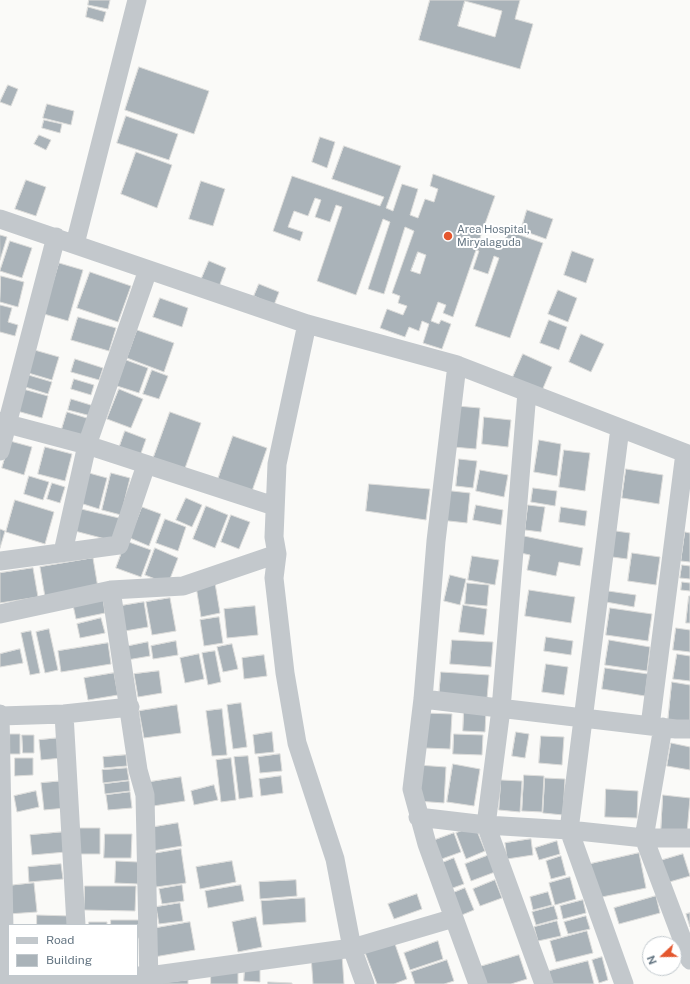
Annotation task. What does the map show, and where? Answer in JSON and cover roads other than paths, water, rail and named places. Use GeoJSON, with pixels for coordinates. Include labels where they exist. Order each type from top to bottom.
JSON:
{"type":"FeatureCollection","features":[{"type":"Feature","properties":{"kind":"street"},"geometry":{"type":"LineString","coordinates":[[75,244],[137,0]]}},
{"type":"Feature","properties":{"kind":"street"},"geometry":{"type":"LineString","coordinates":[[0,219],[307,324],[457,365],[687,454],[644,838],[690,960]]}},
{"type":"Feature","properties":{"kind":"street"},"geometry":{"type":"LineString","coordinates":[[0,451],[3,423],[56,237]]}},
{"type":"Feature","properties":{"kind":"street"},"geometry":{"type":"LineString","coordinates":[[63,552],[87,446],[148,270]]}},
{"type":"Feature","properties":{"kind":"street"},"geometry":{"type":"LineString","coordinates":[[307,324],[277,464],[274,506],[274,537],[277,554],[274,578],[292,718],[297,743],[335,859],[352,948],[365,984]]}},
{"type":"Feature","properties":{"kind":"street"},"geometry":{"type":"LineString","coordinates":[[457,365],[436,540],[423,700],[412,788],[418,817],[478,984]]}},
{"type":"Feature","properties":{"kind":"street"},"geometry":{"type":"LineString","coordinates":[[527,392],[501,709],[486,825],[544,984]]}},
{"type":"Feature","properties":{"kind":"street"},"geometry":{"type":"LineString","coordinates":[[3,423],[87,446],[274,506]]}},
{"type":"Feature","properties":{"kind":"street"},"geometry":{"type":"LineString","coordinates":[[620,428],[569,830],[624,984]]}},
{"type":"Feature","properties":{"kind":"street"},"geometry":{"type":"LineString","coordinates":[[0,561],[119,545],[146,465]]}},
{"type":"Feature","properties":{"kind":"street"},"geometry":{"type":"LineString","coordinates":[[0,614],[111,590],[183,586],[277,554]]}},
{"type":"Feature","properties":{"kind":"street"},"geometry":{"type":"LineString","coordinates":[[111,590],[130,707],[138,770],[145,795],[149,980]]}},
{"type":"Feature","properties":{"kind":"street"},"geometry":{"type":"LineString","coordinates":[[423,700],[690,729]]}},
{"type":"Feature","properties":{"kind":"street"},"geometry":{"type":"LineString","coordinates":[[54,976],[3,978],[0,715],[64,714],[130,707]]}},
{"type":"Feature","properties":{"kind":"street"},"geometry":{"type":"LineString","coordinates":[[64,714],[76,924]]}},
{"type":"Feature","properties":{"kind":"street"},"geometry":{"type":"LineString","coordinates":[[418,817],[486,825],[569,830],[644,838],[690,838]]}},
{"type":"Feature","properties":{"kind":"street"},"geometry":{"type":"LineString","coordinates":[[93,976],[149,980],[352,948],[454,918]]}},
{"type":"Feature","properties":{"kind":"place","name":"Area Hospital, Miryalaguda"},"geometry":{"type":"Point","coordinates":[448,236]}}]}
